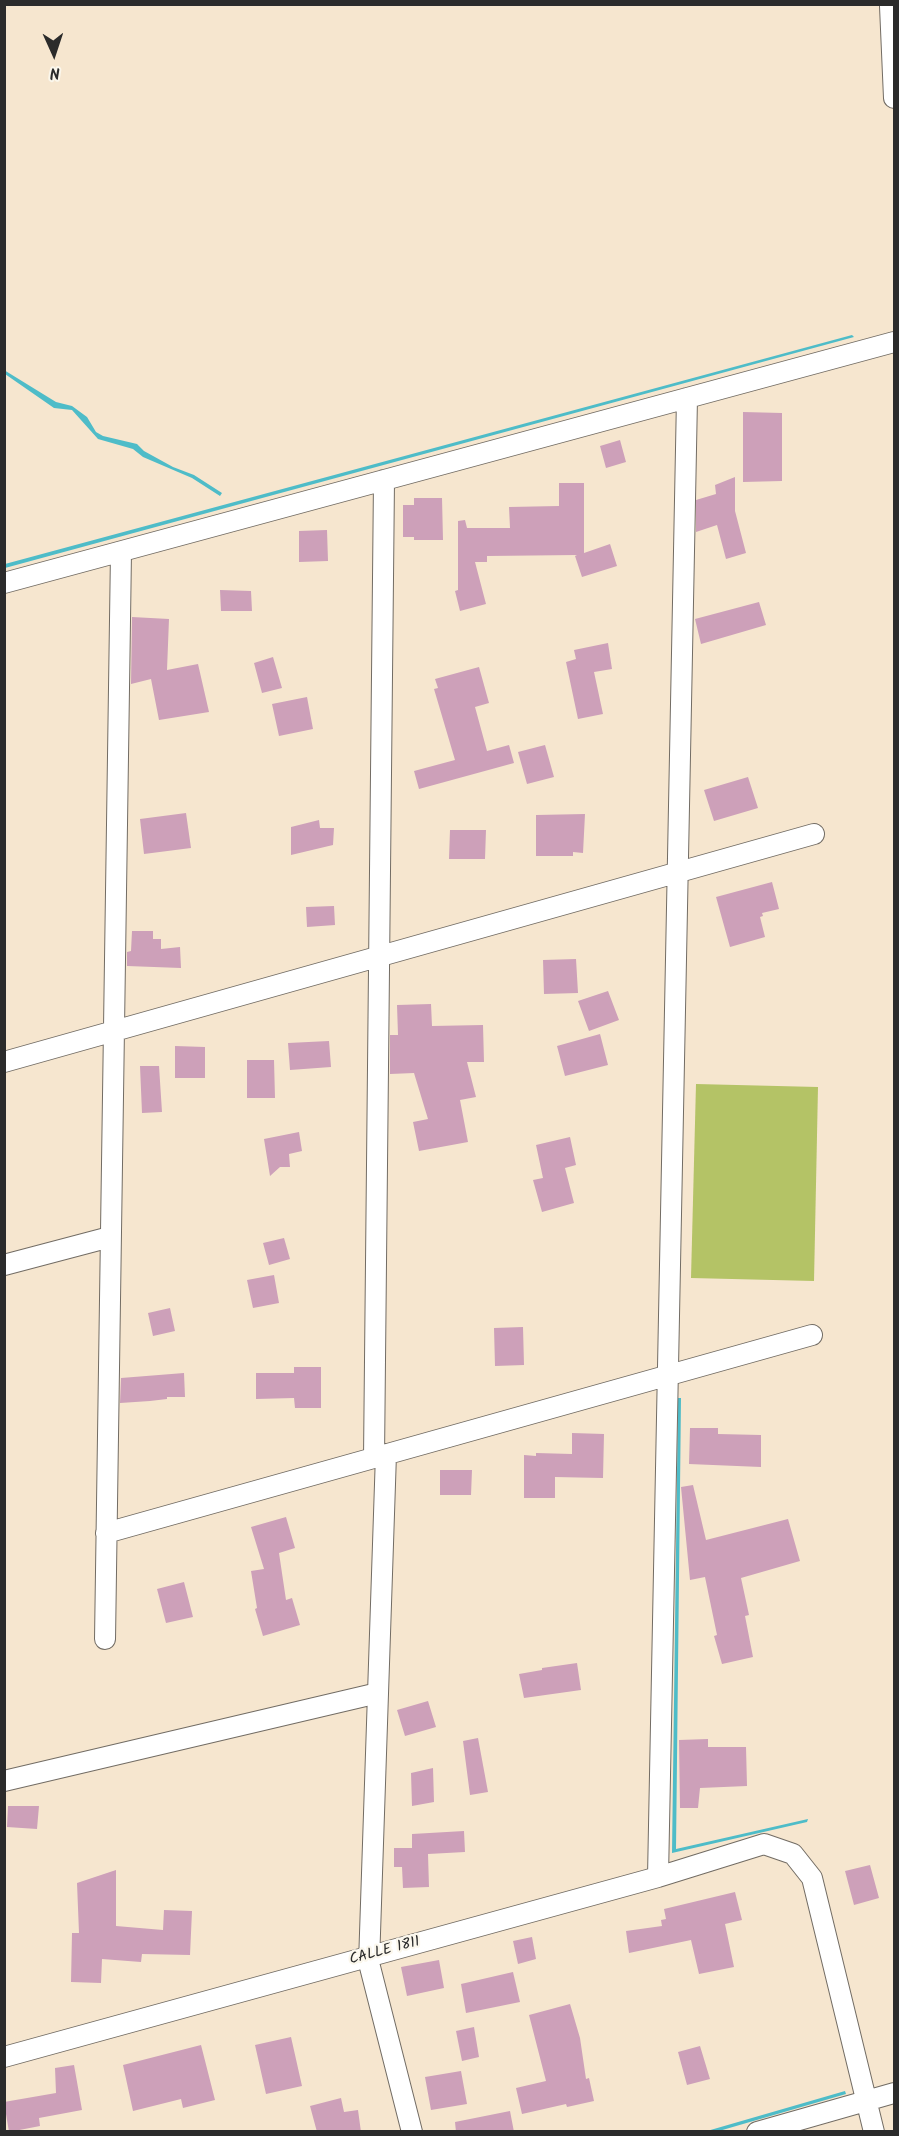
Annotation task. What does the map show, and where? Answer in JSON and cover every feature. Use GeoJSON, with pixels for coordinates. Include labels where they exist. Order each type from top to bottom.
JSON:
{"type":"FeatureCollection","features":[{"type":"Feature","properties":{"kind":"street"},"geometry":{"type":"LineString","coordinates":[[890,6],[894,98]]}},
{"type":"Feature","properties":{"kind":"street"},"geometry":{"type":"LineString","coordinates":[[4,583],[894,342]]}},
{"type":"Feature","properties":{"kind":"street"},"geometry":{"type":"LineString","coordinates":[[658,1877],[664,1376],[674,873],[687,398]]}},
{"type":"Feature","properties":{"kind":"street"},"geometry":{"type":"LineString","coordinates":[[384,480],[379,956],[378,1693],[369,1957],[412,2132]]}},
{"type":"Feature","properties":{"kind":"street"},"geometry":{"type":"LineString","coordinates":[[105,1639],[121,552]]}},
{"type":"Feature","properties":{"kind":"street"},"geometry":{"type":"LineString","coordinates":[[4,1062],[814,834]]}},
{"type":"Feature","properties":{"kind":"street"},"geometry":{"type":"LineString","coordinates":[[4,1265],[110,1237]]}},
{"type":"Feature","properties":{"kind":"street"},"geometry":{"type":"LineString","coordinates":[[106,1533],[812,1335]]}},
{"type":"Feature","properties":{"kind":"street"},"geometry":{"type":"LineString","coordinates":[[4,1780],[378,1693]]}},
{"type":"Feature","properties":{"kind":"street","name":"CALLE 1811"},"geometry":{"type":"LineString","coordinates":[[4,2057],[658,1877],[764,1844],[793,1854],[812,1878],[866,2101]]}},
{"type":"Feature","properties":{"kind":"street"},"geometry":{"type":"LineString","coordinates":[[757,2132],[894,2093]]}},
{"type":"Feature","properties":{"kind":"street"},"geometry":{"type":"LineString","coordinates":[[866,2101],[874,2132]]}},
{"type":"Feature","properties":{"kind":"green space"},"geometry":{"type":"Polygon","coordinates":[[[696,1084],[818,1087],[814,1281],[691,1278],[696,1084]]]}},
{"type":"Feature","properties":{"kind":"water"},"geometry":{"type":"Polygon","coordinates":[[[852,335],[854,337],[5,568],[5,564],[852,335]]]}},
{"type":"Feature","properties":{"kind":"water"},"geometry":{"type":"Polygon","coordinates":[[[4,370],[56,402],[72,406],[87,417],[96,432],[103,436],[137,444],[144,451],[173,467],[194,475],[222,493],[220,496],[192,478],[143,457],[133,449],[98,439],[72,410],[54,408],[5,374],[4,370]]]}},
{"type":"Feature","properties":{"kind":"water"},"geometry":{"type":"Polygon","coordinates":[[[678,1398],[681,1398],[676,1849],[808,1819],[807,1822],[672,1853],[678,1398]]]}},
{"type":"Feature","properties":{"kind":"water"},"geometry":{"type":"Polygon","coordinates":[[[845,2091],[846,2094],[719,2131],[707,2131],[845,2091]]]}},
{"type":"Feature","properties":{"kind":"building"},"geometry":{"type":"Polygon","coordinates":[[[743,412],[782,413],[782,481],[743,482],[743,412]]]}},
{"type":"Feature","properties":{"kind":"building"},"geometry":{"type":"Polygon","coordinates":[[[620,440],[626,462],[606,468],[600,446],[620,440]]]}},
{"type":"Feature","properties":{"kind":"building"},"geometry":{"type":"Polygon","coordinates":[[[735,477],[735,511],[746,553],[726,559],[717,525],[696,532],[696,500],[716,494],[715,485],[735,477]]]}},
{"type":"Feature","properties":{"kind":"building"},"geometry":{"type":"Polygon","coordinates":[[[559,483],[584,483],[584,553],[610,544],[617,566],[582,577],[575,556],[577,555],[487,556],[487,562],[475,562],[486,604],[460,611],[455,591],[458,590],[458,521],[465,520],[467,528],[510,528],[509,507],[559,506],[559,483]]]}},
{"type":"Feature","properties":{"kind":"building"},"geometry":{"type":"Polygon","coordinates":[[[414,498],[442,498],[443,540],[414,540],[414,537],[403,537],[403,505],[414,505],[414,498]]]}},
{"type":"Feature","properties":{"kind":"building"},"geometry":{"type":"Polygon","coordinates":[[[327,530],[328,561],[299,562],[299,531],[327,530]]]}},
{"type":"Feature","properties":{"kind":"building"},"geometry":{"type":"Polygon","coordinates":[[[220,590],[251,591],[252,611],[221,611],[220,590]]]}},
{"type":"Feature","properties":{"kind":"building"},"geometry":{"type":"Polygon","coordinates":[[[759,602],[766,625],[701,644],[695,619],[759,602]]]}},
{"type":"Feature","properties":{"kind":"building"},"geometry":{"type":"Polygon","coordinates":[[[132,617],[169,619],[167,670],[198,664],[209,712],[159,720],[151,679],[131,684],[132,617]]]}},
{"type":"Feature","properties":{"kind":"building"},"geometry":{"type":"Polygon","coordinates":[[[608,643],[612,669],[594,672],[603,714],[578,719],[566,662],[576,659],[574,650],[608,643]]]}},
{"type":"Feature","properties":{"kind":"building"},"geometry":{"type":"Polygon","coordinates":[[[273,657],[282,688],[262,693],[254,663],[273,657]]]}},
{"type":"Feature","properties":{"kind":"building"},"geometry":{"type":"Polygon","coordinates":[[[479,667],[489,703],[475,707],[487,751],[509,745],[514,763],[419,789],[414,771],[455,760],[434,689],[438,688],[435,679],[479,667]]]}},
{"type":"Feature","properties":{"kind":"building"},"geometry":{"type":"Polygon","coordinates":[[[307,697],[313,729],[279,736],[272,704],[307,697]]]}},
{"type":"Feature","properties":{"kind":"building"},"geometry":{"type":"Polygon","coordinates":[[[545,745],[554,777],[527,784],[518,752],[545,745]]]}},
{"type":"Feature","properties":{"kind":"building"},"geometry":{"type":"Polygon","coordinates":[[[748,777],[758,808],[714,821],[704,790],[748,777]]]}},
{"type":"Feature","properties":{"kind":"building"},"geometry":{"type":"Polygon","coordinates":[[[186,813],[191,848],[144,854],[140,819],[186,813]]]}},
{"type":"Feature","properties":{"kind":"building"},"geometry":{"type":"Polygon","coordinates":[[[585,814],[583,853],[573,852],[573,856],[536,856],[536,815],[585,814]]]}},
{"type":"Feature","properties":{"kind":"building"},"geometry":{"type":"Polygon","coordinates":[[[319,820],[320,828],[334,828],[333,845],[291,855],[291,827],[319,820]]]}},
{"type":"Feature","properties":{"kind":"building"},"geometry":{"type":"Polygon","coordinates":[[[450,830],[486,830],[485,859],[449,859],[450,830]]]}},
{"type":"Feature","properties":{"kind":"building"},"geometry":{"type":"Polygon","coordinates":[[[772,882],[779,909],[762,913],[763,916],[760,917],[765,937],[730,947],[716,897],[772,882]]]}},
{"type":"Feature","properties":{"kind":"building"},"geometry":{"type":"Polygon","coordinates":[[[334,906],[335,925],[307,927],[306,907],[334,906]]]}},
{"type":"Feature","properties":{"kind":"building"},"geometry":{"type":"Polygon","coordinates":[[[132,931],[153,931],[153,939],[161,939],[161,949],[180,947],[181,968],[127,966],[127,952],[131,951],[132,931]]]}},
{"type":"Feature","properties":{"kind":"building"},"geometry":{"type":"Polygon","coordinates":[[[576,959],[578,993],[544,994],[543,960],[576,959]]]}},
{"type":"Feature","properties":{"kind":"building"},"geometry":{"type":"Polygon","coordinates":[[[608,991],[619,1020],[589,1031],[578,1001],[608,991]]]}},
{"type":"Feature","properties":{"kind":"building"},"geometry":{"type":"Polygon","coordinates":[[[431,1004],[432,1026],[483,1025],[484,1062],[467,1062],[476,1097],[460,1100],[468,1142],[419,1151],[413,1122],[428,1119],[414,1073],[390,1074],[390,1035],[398,1035],[397,1005],[431,1004]]]}},
{"type":"Feature","properties":{"kind":"building"},"geometry":{"type":"Polygon","coordinates":[[[600,1034],[608,1065],[565,1076],[557,1046],[600,1034]]]}},
{"type":"Feature","properties":{"kind":"building"},"geometry":{"type":"Polygon","coordinates":[[[329,1041],[331,1067],[290,1070],[288,1043],[329,1041]]]}},
{"type":"Feature","properties":{"kind":"building"},"geometry":{"type":"Polygon","coordinates":[[[175,1046],[205,1047],[205,1078],[175,1078],[175,1046]]]}},
{"type":"Feature","properties":{"kind":"building"},"geometry":{"type":"Polygon","coordinates":[[[247,1060],[274,1060],[275,1098],[247,1098],[247,1060]]]}},
{"type":"Feature","properties":{"kind":"building"},"geometry":{"type":"Polygon","coordinates":[[[140,1066],[159,1066],[162,1112],[142,1113],[140,1066]]]}},
{"type":"Feature","properties":{"kind":"building"},"geometry":{"type":"Polygon","coordinates":[[[299,1132],[302,1151],[289,1154],[290,1167],[280,1167],[270,1176],[264,1139],[299,1132]]]}},
{"type":"Feature","properties":{"kind":"building"},"geometry":{"type":"Polygon","coordinates":[[[570,1137],[576,1165],[565,1168],[574,1203],[542,1212],[533,1180],[543,1178],[536,1145],[570,1137]]]}},
{"type":"Feature","properties":{"kind":"building"},"geometry":{"type":"Polygon","coordinates":[[[284,1238],[290,1259],[269,1265],[263,1243],[284,1238]]]}},
{"type":"Feature","properties":{"kind":"building"},"geometry":{"type":"Polygon","coordinates":[[[274,1275],[279,1303],[253,1308],[247,1280],[274,1275]]]}},
{"type":"Feature","properties":{"kind":"building"},"geometry":{"type":"Polygon","coordinates":[[[170,1308],[175,1331],[153,1336],[148,1313],[170,1308]]]}},
{"type":"Feature","properties":{"kind":"building"},"geometry":{"type":"Polygon","coordinates":[[[523,1327],[524,1365],[495,1366],[494,1328],[523,1327]]]}},
{"type":"Feature","properties":{"kind":"building"},"geometry":{"type":"Polygon","coordinates":[[[294,1367],[321,1367],[321,1408],[295,1408],[294,1398],[256,1399],[256,1373],[294,1373],[294,1367]]]}},
{"type":"Feature","properties":{"kind":"building"},"geometry":{"type":"Polygon","coordinates":[[[184,1373],[185,1397],[120,1403],[121,1378],[184,1373]]]}},
{"type":"Feature","properties":{"kind":"building"},"geometry":{"type":"Polygon","coordinates":[[[690,1428],[718,1428],[718,1434],[761,1435],[761,1467],[689,1464],[690,1428]]]}},
{"type":"Feature","properties":{"kind":"building"},"geometry":{"type":"Polygon","coordinates":[[[572,1433],[604,1434],[603,1478],[555,1477],[555,1498],[524,1498],[524,1455],[572,1454],[572,1433]]]}},
{"type":"Feature","properties":{"kind":"building"},"geometry":{"type":"Polygon","coordinates":[[[440,1470],[472,1470],[471,1495],[440,1495],[440,1470]]]}},
{"type":"Feature","properties":{"kind":"building"},"geometry":{"type":"Polygon","coordinates":[[[693,1485],[706,1540],[788,1519],[800,1561],[741,1578],[749,1615],[745,1616],[753,1657],[722,1664],[714,1636],[717,1635],[705,1577],[690,1580],[681,1487],[693,1485]]]}},
{"type":"Feature","properties":{"kind":"building"},"geometry":{"type":"Polygon","coordinates":[[[286,1517],[295,1548],[279,1553],[286,1600],[292,1598],[300,1625],[263,1636],[255,1609],[257,1608],[251,1571],[264,1569],[251,1527],[286,1517]]]}},
{"type":"Feature","properties":{"kind":"building"},"geometry":{"type":"Polygon","coordinates":[[[184,1582],[193,1617],[166,1623],[157,1589],[184,1582]]]}},
{"type":"Feature","properties":{"kind":"building"},"geometry":{"type":"Polygon","coordinates":[[[577,1663],[581,1690],[524,1698],[519,1674],[577,1663]]]}},
{"type":"Feature","properties":{"kind":"building"},"geometry":{"type":"Polygon","coordinates":[[[428,1701],[436,1727],[405,1736],[397,1710],[428,1701]]]}},
{"type":"Feature","properties":{"kind":"building"},"geometry":{"type":"Polygon","coordinates":[[[478,1738],[488,1792],[470,1795],[463,1741],[478,1738]]]}},
{"type":"Feature","properties":{"kind":"building"},"geometry":{"type":"Polygon","coordinates":[[[708,1739],[708,1747],[746,1747],[747,1786],[700,1788],[698,1808],[680,1808],[679,1740],[708,1739]]]}},
{"type":"Feature","properties":{"kind":"building"},"geometry":{"type":"Polygon","coordinates":[[[433,1768],[434,1802],[412,1806],[411,1773],[433,1768]]]}},
{"type":"Feature","properties":{"kind":"building"},"geometry":{"type":"Polygon","coordinates":[[[8,1806],[39,1806],[37,1829],[7,1827],[8,1806]]]}},
{"type":"Feature","properties":{"kind":"building"},"geometry":{"type":"Polygon","coordinates":[[[464,1831],[465,1852],[428,1854],[429,1887],[403,1888],[402,1867],[394,1867],[394,1848],[412,1848],[412,1834],[464,1831]]]}},
{"type":"Feature","properties":{"kind":"building"},"geometry":{"type":"Polygon","coordinates":[[[870,1865],[879,1898],[854,1905],[845,1871],[870,1865]]]}},
{"type":"Feature","properties":{"kind":"building"},"geometry":{"type":"Polygon","coordinates":[[[116,1870],[116,1926],[163,1930],[164,1910],[192,1911],[190,1955],[142,1954],[141,1962],[102,1959],[101,1983],[71,1982],[72,1933],[79,1933],[77,1883],[116,1870]]]}},
{"type":"Feature","properties":{"kind":"building"},"geometry":{"type":"Polygon","coordinates":[[[735,1892],[742,1920],[725,1924],[734,1967],[699,1974],[691,1940],[629,1953],[626,1931],[662,1926],[661,1920],[666,1919],[664,1909],[735,1892]]]}},
{"type":"Feature","properties":{"kind":"building"},"geometry":{"type":"Polygon","coordinates":[[[532,1937],[536,1959],[518,1964],[513,1941],[532,1937]]]}},
{"type":"Feature","properties":{"kind":"building"},"geometry":{"type":"Polygon","coordinates":[[[439,1960],[444,1988],[407,1996],[401,1967],[439,1960]]]}},
{"type":"Feature","properties":{"kind":"building"},"geometry":{"type":"Polygon","coordinates":[[[513,1972],[520,2002],[466,2013],[461,1984],[513,1972]]]}},
{"type":"Feature","properties":{"kind":"building"},"geometry":{"type":"Polygon","coordinates":[[[570,2004],[580,2038],[586,2079],[589,2078],[594,2101],[567,2107],[566,2104],[522,2114],[516,2088],[546,2081],[529,2015],[570,2004]]]}},
{"type":"Feature","properties":{"kind":"building"},"geometry":{"type":"Polygon","coordinates":[[[474,2027],[479,2057],[462,2061],[456,2031],[474,2027]]]}},
{"type":"Feature","properties":{"kind":"building"},"geometry":{"type":"Polygon","coordinates":[[[291,2037],[302,2086],[266,2094],[255,2045],[291,2037]]]}},
{"type":"Feature","properties":{"kind":"building"},"geometry":{"type":"Polygon","coordinates":[[[201,2045],[215,2100],[183,2108],[181,2099],[133,2111],[123,2065],[201,2045]]]}},
{"type":"Feature","properties":{"kind":"building"},"geometry":{"type":"Polygon","coordinates":[[[700,2046],[710,2079],[687,2085],[678,2052],[700,2046]]]}},
{"type":"Feature","properties":{"kind":"building"},"geometry":{"type":"Polygon","coordinates":[[[74,2065],[82,2110],[39,2118],[40,2126],[9,2132],[4,2102],[56,2093],[55,2068],[74,2065]]]}},
{"type":"Feature","properties":{"kind":"building"},"geometry":{"type":"Polygon","coordinates":[[[461,2071],[467,2104],[431,2110],[425,2077],[461,2071]]]}},
{"type":"Feature","properties":{"kind":"building"},"geometry":{"type":"Polygon","coordinates":[[[341,2098],[344,2112],[358,2110],[361,2132],[317,2132],[310,2106],[341,2098]]]}},
{"type":"Feature","properties":{"kind":"building"},"geometry":{"type":"Polygon","coordinates":[[[510,2111],[514,2132],[456,2132],[455,2122],[510,2111]]]}}]}
